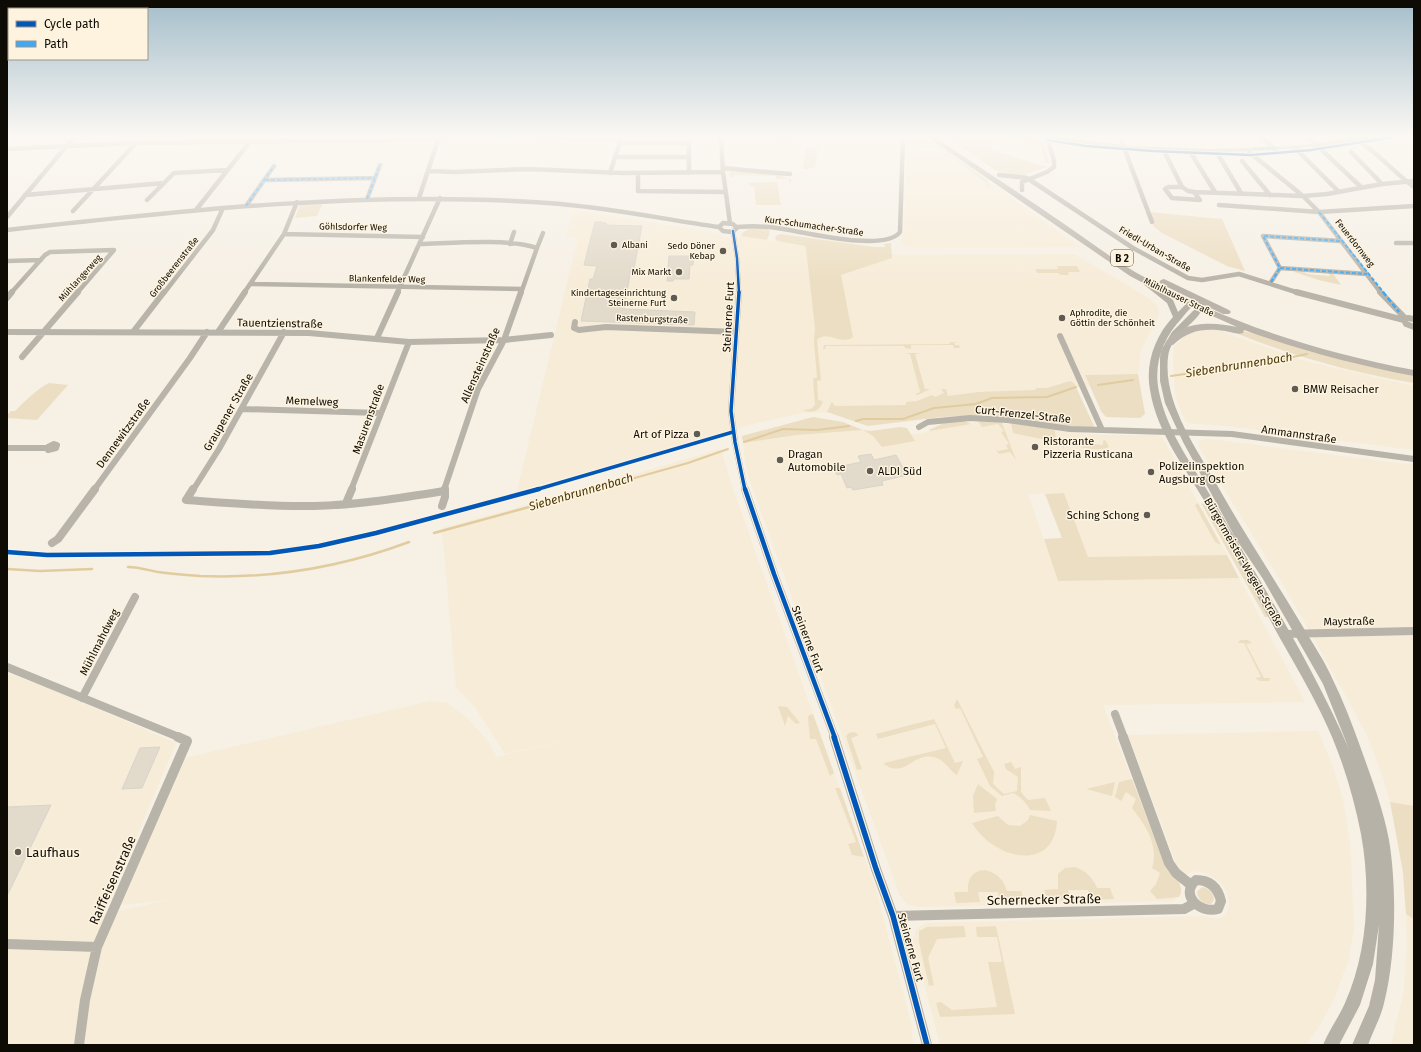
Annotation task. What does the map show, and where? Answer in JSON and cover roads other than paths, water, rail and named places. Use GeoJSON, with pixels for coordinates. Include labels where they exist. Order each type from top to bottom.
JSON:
{"type":"FeatureCollection","features":[{"type":"Feature","properties":{"kind":"main road","name":"Mühlhauser Straße"},"geometry":{"type":"LineString","coordinates":[[1003,186],[1143,280],[1190,304],[1201,305],[1324,346],[1414,365]]}},
{"type":"Feature","properties":{"kind":"main road","name":"Mühlhauser Straße"},"geometry":{"type":"LineString","coordinates":[[1016,186],[1123,258],[1201,305],[1280,339],[1358,362],[1414,373]]}},
{"type":"Feature","properties":{"kind":"main road"},"geometry":{"type":"LineString","coordinates":[[1143,280],[1170,302],[1177,317]]}},
{"type":"Feature","properties":{"kind":"main road","name":"Bürgermeister-Wegele-Straße"},"geometry":{"type":"LineString","coordinates":[[1190,304],[1177,317],[1164,334],[1154,360],[1153,383],[1158,408],[1168,430],[1326,711],[1346,756],[1361,800],[1367,826],[1373,866],[1372,924],[1368,951],[1353,1002],[1331,1045]]}},
{"type":"Feature","properties":{"kind":"main road","name":"Bürgermeister-Wegele-Straße"},"geometry":{"type":"LineString","coordinates":[[1201,305],[1180,328],[1170,343],[1164,357],[1164,381],[1169,403],[1182,431],[1240,536],[1267,576],[1328,681],[1346,724],[1370,793],[1382,840],[1387,898],[1382,980],[1376,1006],[1360,1045]]}},
{"type":"Feature","properties":{"kind":"main road"},"geometry":{"type":"LineString","coordinates":[[1170,343],[1188,330],[1207,327],[1226,328],[1280,339]]}},
{"type":"Feature","properties":{"kind":"street"},"geometry":{"type":"LineString","coordinates":[[7,216],[32,186]]}},
{"type":"Feature","properties":{"kind":"street"},"geometry":{"type":"LineString","coordinates":[[73,211],[96,186]]}},
{"type":"Feature","properties":{"kind":"street"},"geometry":{"type":"LineString","coordinates":[[25,195],[127,186]]}},
{"type":"Feature","properties":{"kind":"street"},"geometry":{"type":"LineString","coordinates":[[147,200],[161,186]]}},
{"type":"Feature","properties":{"kind":"street"},"geometry":{"type":"LineString","coordinates":[[196,210],[215,186]]}},
{"type":"Feature","properties":{"kind":"street"},"geometry":{"type":"LineString","coordinates":[[246,206],[260,186]]}},
{"type":"Feature","properties":{"kind":"street"},"geometry":{"type":"LineString","coordinates":[[367,199],[373,186]]}},
{"type":"Feature","properties":{"kind":"street"},"geometry":{"type":"LineString","coordinates":[[419,198],[423,186]]}},
{"type":"Feature","properties":{"kind":"street"},"geometry":{"type":"LineString","coordinates":[[637,186],[638,191],[726,192]]}},
{"type":"Feature","properties":{"kind":"street"},"geometry":{"type":"LineString","coordinates":[[725,186],[730,223],[735,229]]}},
{"type":"Feature","properties":{"kind":"street","name":"Kurt-Schumacher-Straße"},"geometry":{"type":"LineString","coordinates":[[735,229],[758,226],[858,241],[878,242],[890,239],[897,236],[900,232],[901,186]]}},
{"type":"Feature","properties":{"kind":"street","name":"Friedl-Urban-Straße"},"geometry":{"type":"LineString","coordinates":[[1039,186],[1133,248],[1188,278],[1202,280],[1239,274],[1315,298],[1405,319]]}},
{"type":"Feature","properties":{"kind":"street"},"geometry":{"type":"LineString","coordinates":[[1139,186],[1152,222]]}},
{"type":"Feature","properties":{"kind":"street"},"geometry":{"type":"LineString","coordinates":[[1211,186],[1215,192]]}},
{"type":"Feature","properties":{"kind":"street"},"geometry":{"type":"LineString","coordinates":[[1237,186],[1241,193]]}},
{"type":"Feature","properties":{"kind":"street"},"geometry":{"type":"LineString","coordinates":[[1263,186],[1270,195]]}},
{"type":"Feature","properties":{"kind":"street","name":"Feuerdornweg"},"geometry":{"type":"LineString","coordinates":[[1291,186],[1304,196],[1319,212],[1367,274],[1405,319]]}},
{"type":"Feature","properties":{"kind":"street"},"geometry":{"type":"LineString","coordinates":[[1333,186],[1339,192]]}},
{"type":"Feature","properties":{"kind":"street"},"geometry":{"type":"LineString","coordinates":[[1194,192],[1200,200],[1172,198],[1165,189],[1168,187],[1182,187],[1188,191],[1194,192],[1304,196],[1339,192],[1367,186]]}},
{"type":"Feature","properties":{"kind":"street"},"geometry":{"type":"LineString","coordinates":[[7,230],[196,210],[297,202],[419,198],[576,205],[719,227],[723,231],[735,229]]}},
{"type":"Feature","properties":{"kind":"street"},"geometry":{"type":"LineString","coordinates":[[377,338],[440,198]]}},
{"type":"Feature","properties":{"kind":"street"},"geometry":{"type":"LineString","coordinates":[[218,332],[284,234],[297,202]]}},
{"type":"Feature","properties":{"kind":"street"},"geometry":{"type":"LineString","coordinates":[[1219,205],[1319,212],[1414,206]]}},
{"type":"Feature","properties":{"kind":"street","name":"Großbeerenstraße"},"geometry":{"type":"LineString","coordinates":[[133,332],[213,230],[223,208]]}},
{"type":"Feature","properties":{"kind":"street"},"geometry":{"type":"LineString","coordinates":[[719,227],[723,223],[730,223]]}},
{"type":"Feature","properties":{"kind":"street","name":"Steinerne Furt"},"geometry":{"type":"LineString","coordinates":[[735,229],[739,277],[731,411],[735,442],[744,487],[760,535],[832,730],[876,869],[893,916],[927,1045]]}},
{"type":"Feature","properties":{"kind":"street"},"geometry":{"type":"LineString","coordinates":[[510,244],[514,232]]}},
{"type":"Feature","properties":{"kind":"street","name":"Allensteinstraße"},"geometry":{"type":"LineString","coordinates":[[442,506],[445,497],[444,491],[478,390],[504,340],[543,233]]}},
{"type":"Feature","properties":{"kind":"street","name":"Göhlsdorfer Weg"},"geometry":{"type":"LineString","coordinates":[[284,234],[423,236]]}},
{"type":"Feature","properties":{"kind":"street"},"geometry":{"type":"LineString","coordinates":[[1280,268],[1263,236],[1341,241]]}},
{"type":"Feature","properties":{"kind":"street"},"geometry":{"type":"LineString","coordinates":[[1396,243],[1414,243]]}},
{"type":"Feature","properties":{"kind":"street"},"geometry":{"type":"LineString","coordinates":[[420,244],[510,244],[529,245],[537,248]]}},
{"type":"Feature","properties":{"kind":"street","name":"Mühlangerweg"},"geometry":{"type":"LineString","coordinates":[[7,298],[47,253],[54,251],[114,250],[22,357]]}},
{"type":"Feature","properties":{"kind":"street","name":"Mühlangerweg"},"geometry":{"type":"LineString","coordinates":[[7,261],[40,260]]}},
{"type":"Feature","properties":{"kind":"street"},"geometry":{"type":"LineString","coordinates":[[1280,268],[1367,274]]}},
{"type":"Feature","properties":{"kind":"street"},"geometry":{"type":"LineString","coordinates":[[1271,282],[1280,268]]}},
{"type":"Feature","properties":{"kind":"street","name":"Blankenfelder Weg"},"geometry":{"type":"LineString","coordinates":[[251,284],[522,289]]}},
{"type":"Feature","properties":{"kind":"street"},"geometry":{"type":"LineString","coordinates":[[1414,319],[1405,319],[1406,324],[1414,327]]}},
{"type":"Feature","properties":{"kind":"street","name":"Rastenburgstraße"},"geometry":{"type":"LineString","coordinates":[[575,322],[574,328],[579,330],[606,327],[736,332]]}},
{"type":"Feature","properties":{"kind":"street","name":"Tauentzienstraße"},"geometry":{"type":"LineString","coordinates":[[7,332],[284,332],[335,334],[409,342],[504,340],[551,335]]}},
{"type":"Feature","properties":{"kind":"street","name":"Dennewitzstraße"},"geometry":{"type":"LineString","coordinates":[[52,543],[58,539],[190,358],[207,332]]}},
{"type":"Feature","properties":{"kind":"street","name":"Graupener Straße"},"geometry":{"type":"LineString","coordinates":[[284,332],[242,409],[186,500],[280,506],[346,504]]}},
{"type":"Feature","properties":{"kind":"street"},"geometry":{"type":"LineString","coordinates":[[1060,336],[1102,430]]}},
{"type":"Feature","properties":{"kind":"street","name":"Masurenstraße"},"geometry":{"type":"LineString","coordinates":[[346,504],[380,413],[409,342]]}},
{"type":"Feature","properties":{"kind":"street","name":"Memelweg"},"geometry":{"type":"LineString","coordinates":[[242,409],[380,413]]}},
{"type":"Feature","properties":{"kind":"street","name":"Curt-Frenzel-Straße"},"geometry":{"type":"LineString","coordinates":[[918,427],[923,424],[937,421],[972,418],[1012,421],[1070,429],[1182,431]]}},
{"type":"Feature","properties":{"kind":"street","name":"Ammannstraße"},"geometry":{"type":"LineString","coordinates":[[1182,431],[1232,434],[1414,459]]}},
{"type":"Feature","properties":{"kind":"street"},"geometry":{"type":"LineString","coordinates":[[7,448],[48,448]]}},
{"type":"Feature","properties":{"kind":"street"},"geometry":{"type":"LineString","coordinates":[[346,504],[444,491]]}},
{"type":"Feature","properties":{"kind":"street","name":"Mühlmahdweg"},"geometry":{"type":"LineString","coordinates":[[82,698],[135,597]]}},
{"type":"Feature","properties":{"kind":"street","name":"Maystraße"},"geometry":{"type":"LineString","coordinates":[[1284,634],[1414,631]]}},
{"type":"Feature","properties":{"kind":"street"},"geometry":{"type":"LineString","coordinates":[[7,667],[82,698]]}},
{"type":"Feature","properties":{"kind":"street","name":"Raiffeisenstraße"},"geometry":{"type":"LineString","coordinates":[[80,1045],[85,1000],[97,947],[186,741],[82,698]]}},
{"type":"Feature","properties":{"kind":"street"},"geometry":{"type":"LineString","coordinates":[[1115,714],[1169,863],[1176,873],[1191,885]]}},
{"type":"Feature","properties":{"kind":"street"},"geometry":{"type":"LineString","coordinates":[[1196,880],[1209,882],[1218,890],[1221,905],[1214,911],[1204,910],[1195,902],[1190,893],[1191,885],[1196,880]]}},
{"type":"Feature","properties":{"kind":"street","name":"Schernecker Straße"},"geometry":{"type":"LineString","coordinates":[[893,916],[1184,908],[1195,902]]}},
{"type":"Feature","properties":{"kind":"street"},"geometry":{"type":"LineString","coordinates":[[7,944],[97,947]]}},
{"type":"Feature","properties":{"kind":"waterway","name":"Siebenbrunnenbach"},"geometry":{"type":"LineString","coordinates":[[1171,376],[1274,361],[1307,354]]}},
{"type":"Feature","properties":{"kind":"waterway","name":"Siebenbrunnenbach"},"geometry":{"type":"LineString","coordinates":[[1098,385],[1133,380]]}},
{"type":"Feature","properties":{"kind":"waterway","name":"Siebenbrunnenbach"},"geometry":{"type":"LineString","coordinates":[[856,421],[863,419],[903,419],[934,408],[976,404],[992,398],[1047,397],[1076,387]]}},
{"type":"Feature","properties":{"kind":"waterway","name":"Siebenbrunnenbach"},"geometry":{"type":"LineString","coordinates":[[744,442],[783,429],[817,430],[849,426]]}},
{"type":"Feature","properties":{"kind":"waterway","name":"Siebenbrunnenbach"},"geometry":{"type":"LineString","coordinates":[[592,490],[688,463],[728,449]]}},
{"type":"Feature","properties":{"kind":"waterway","name":"Siebenbrunnenbach"},"geometry":{"type":"LineString","coordinates":[[434,533],[595,489]]}},
{"type":"Feature","properties":{"kind":"waterway","name":"Siebenbrunnenbach"},"geometry":{"type":"LineString","coordinates":[[128,567],[163,573],[200,576],[280,573],[332,565],[384,551],[409,542]]}},
{"type":"Feature","properties":{"kind":"waterway","name":"Siebenbrunnenbach"},"geometry":{"type":"LineString","coordinates":[[7,569],[40,571],[92,569]]}},
{"type":"Feature","properties":{"kind":"place","name":"Albani"},"geometry":{"type":"Point","coordinates":[614,245]}},
{"type":"Feature","properties":{"kind":"place","name":"Sedo Döner Kebap"},"geometry":{"type":"Point","coordinates":[723,251]}},
{"type":"Feature","properties":{"kind":"place","name":"Mix Markt"},"geometry":{"type":"Point","coordinates":[679,272]}},
{"type":"Feature","properties":{"kind":"place","name":"Kindertageseinrichtung Steinerne Furt"},"geometry":{"type":"Point","coordinates":[674,298]}},
{"type":"Feature","properties":{"kind":"place","name":"Aphrodite, die Göttin der Schönheit"},"geometry":{"type":"Point","coordinates":[1062,318]}},
{"type":"Feature","properties":{"kind":"place","name":"BMW Reisacher"},"geometry":{"type":"Point","coordinates":[1295,389]}},
{"type":"Feature","properties":{"kind":"place","name":"Art of Pizza"},"geometry":{"type":"Point","coordinates":[697,434]}},
{"type":"Feature","properties":{"kind":"place","name":"Ristorante Pizzeria Rusticana"},"geometry":{"type":"Point","coordinates":[1035,447]}},
{"type":"Feature","properties":{"kind":"place","name":"Dragan Automobile"},"geometry":{"type":"Point","coordinates":[780,460]}},
{"type":"Feature","properties":{"kind":"place","name":"ALDI Süd"},"geometry":{"type":"Point","coordinates":[870,471]}},
{"type":"Feature","properties":{"kind":"place","name":"Polizeiinspektion Augsburg Ost"},"geometry":{"type":"Point","coordinates":[1151,472]}},
{"type":"Feature","properties":{"kind":"place","name":"Sching Schong"},"geometry":{"type":"Point","coordinates":[1147,515]}},
{"type":"Feature","properties":{"kind":"place","name":"Laufhaus"},"geometry":{"type":"Point","coordinates":[18,852]}}]}
